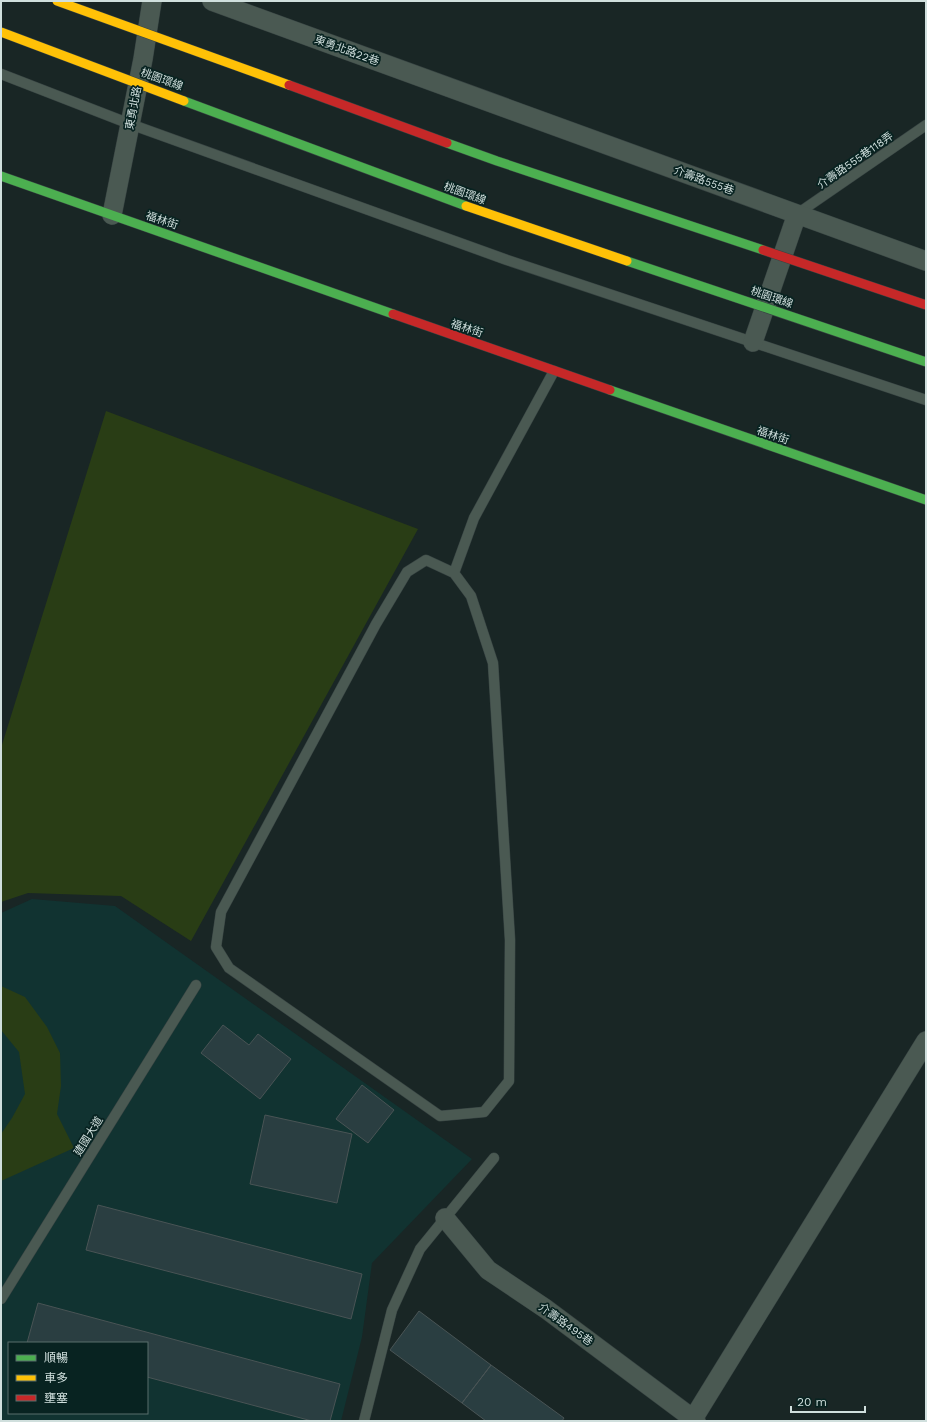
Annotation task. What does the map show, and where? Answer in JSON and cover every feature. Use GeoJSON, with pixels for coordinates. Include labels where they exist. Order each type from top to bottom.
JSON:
{"type":"FeatureCollection","features":[{"type":"Feature","properties":{"kind":"main road"},"geometry":{"type":"LineString","coordinates":[[57,1],[497,161],[926,305]]}},
{"type":"Feature","properties":{"kind":"main road","name":"桃園環線"},"geometry":{"type":"LineString","coordinates":[[1,32],[480,211],[926,362]]}},
{"type":"Feature","properties":{"kind":"main road","name":"福林街"},"geometry":{"type":"LineString","coordinates":[[1,176],[554,371],[926,500]]}},
{"type":"Feature","properties":{"kind":"street","name":"東勇北路"},"geometry":{"type":"LineString","coordinates":[[112,215],[143,59],[152,1]]}},
{"type":"Feature","properties":{"kind":"street","name":"東勇北路22巷"},"geometry":{"type":"LineString","coordinates":[[212,1],[482,99]]}},
{"type":"Feature","properties":{"kind":"street","name":"介壽路555巷"},"geometry":{"type":"LineString","coordinates":[[482,99],[926,261]]}},
{"type":"Feature","properties":{"kind":"street"},"geometry":{"type":"LineString","coordinates":[[753,342],[797,214]]}},
{"type":"Feature","properties":{"kind":"street"},"geometry":{"type":"LineString","coordinates":[[694,1420],[926,1041]]}},
{"type":"Feature","properties":{"kind":"street","name":"介壽路495巷"},"geometry":{"type":"LineString","coordinates":[[445,1218],[488,1270],[546,1309],[694,1420]]}},
{"type":"Feature","properties":{"kind":"lane"},"geometry":{"type":"LineString","coordinates":[[1,74],[130,124],[507,260],[926,400]]}},
{"type":"Feature","properties":{"kind":"lane","name":"介壽路555巷118弄"},"geometry":{"type":"LineString","coordinates":[[797,214],[926,125]]}},
{"type":"Feature","properties":{"kind":"lane"},"geometry":{"type":"LineString","coordinates":[[454,573],[474,518],[554,371]]}},
{"type":"Feature","properties":{"kind":"lane"},"geometry":{"type":"LineString","coordinates":[[426,560],[454,573],[471,596],[493,663],[510,940],[509,1081],[484,1112],[440,1116],[229,968],[216,947],[221,912],[376,624],[408,572],[426,560]]}},
{"type":"Feature","properties":{"kind":"lane","name":"建國大道"},"geometry":{"type":"LineString","coordinates":[[1,1299],[196,985]]}},
{"type":"Feature","properties":{"kind":"lane"},"geometry":{"type":"LineString","coordinates":[[364,1421],[392,1310],[420,1249],[494,1158]]}},
{"type":"Feature","properties":{"kind":"shaded area"},"geometry":{"type":"Polygon","coordinates":[[[32,899],[115,906],[472,1159],[372,1263],[362,1337],[341,1421],[1,1421],[1,913],[32,899]]]}},
{"type":"Feature","properties":{"kind":"green space"},"geometry":{"type":"Polygon","coordinates":[[[106,411],[418,529],[191,941],[121,896],[28,893],[1,902],[1,748],[106,411]]]}},
{"type":"Feature","properties":{"kind":"green space"},"geometry":{"type":"Polygon","coordinates":[[[1,986],[25,997],[47,1027],[60,1053],[61,1086],[57,1114],[74,1148],[1,1181],[1,1134],[12,1118],[25,1094],[19,1052],[1,1030],[1,986]]]}},
{"type":"Feature","properties":{"kind":"building"},"geometry":{"type":"Polygon","coordinates":[[[223,1025],[249,1045],[258,1034],[291,1059],[260,1099],[201,1053],[223,1025]]]}},
{"type":"Feature","properties":{"kind":"building"},"geometry":{"type":"Polygon","coordinates":[[[362,1085],[394,1110],[368,1143],[336,1119],[362,1085]]]}},
{"type":"Feature","properties":{"kind":"building"},"geometry":{"type":"Polygon","coordinates":[[[265,1115],[352,1134],[337,1203],[250,1184],[265,1115]]]}},
{"type":"Feature","properties":{"kind":"building"},"geometry":{"type":"Polygon","coordinates":[[[98,1205],[362,1274],[351,1319],[86,1250],[98,1205]]]}},
{"type":"Feature","properties":{"kind":"building"},"geometry":{"type":"Polygon","coordinates":[[[38,1303],[340,1384],[330,1421],[312,1421],[148,1377],[148,1342],[27,1342],[38,1303]]]}},
{"type":"Feature","properties":{"kind":"building"},"geometry":{"type":"Polygon","coordinates":[[[419,1311],[491,1365],[462,1403],[390,1350],[419,1311]]]}},
{"type":"Feature","properties":{"kind":"building"},"geometry":{"type":"Polygon","coordinates":[[[491,1365],[564,1418],[562,1421],[486,1421],[462,1403],[491,1365]]]}},
{"type":"Feature","properties":{"kind":"traffic: fast"},"geometry":{"type":"LineString","coordinates":[[184,101],[466,206]]}},
{"type":"Feature","properties":{"kind":"traffic: fast"},"geometry":{"type":"LineString","coordinates":[[447,143],[763,250]]}},
{"type":"Feature","properties":{"kind":"traffic: fast"},"geometry":{"type":"LineString","coordinates":[[1,176],[393,314]]}},
{"type":"Feature","properties":{"kind":"traffic: fast"},"geometry":{"type":"LineString","coordinates":[[627,261],[926,362]]}},
{"type":"Feature","properties":{"kind":"traffic: fast"},"geometry":{"type":"LineString","coordinates":[[610,390],[926,500]]}},
{"type":"Feature","properties":{"kind":"traffic: jam"},"geometry":{"type":"LineString","coordinates":[[289,85],[447,143]]}},
{"type":"Feature","properties":{"kind":"traffic: jam"},"geometry":{"type":"LineString","coordinates":[[763,250],[926,305]]}},
{"type":"Feature","properties":{"kind":"traffic: jam"},"geometry":{"type":"LineString","coordinates":[[393,314],[610,390]]}},
{"type":"Feature","properties":{"kind":"traffic: slow"},"geometry":{"type":"LineString","coordinates":[[57,1],[289,85]]}},
{"type":"Feature","properties":{"kind":"traffic: slow"},"geometry":{"type":"LineString","coordinates":[[1,32],[184,101]]}},
{"type":"Feature","properties":{"kind":"traffic: slow"},"geometry":{"type":"LineString","coordinates":[[466,206],[627,261]]}}]}
